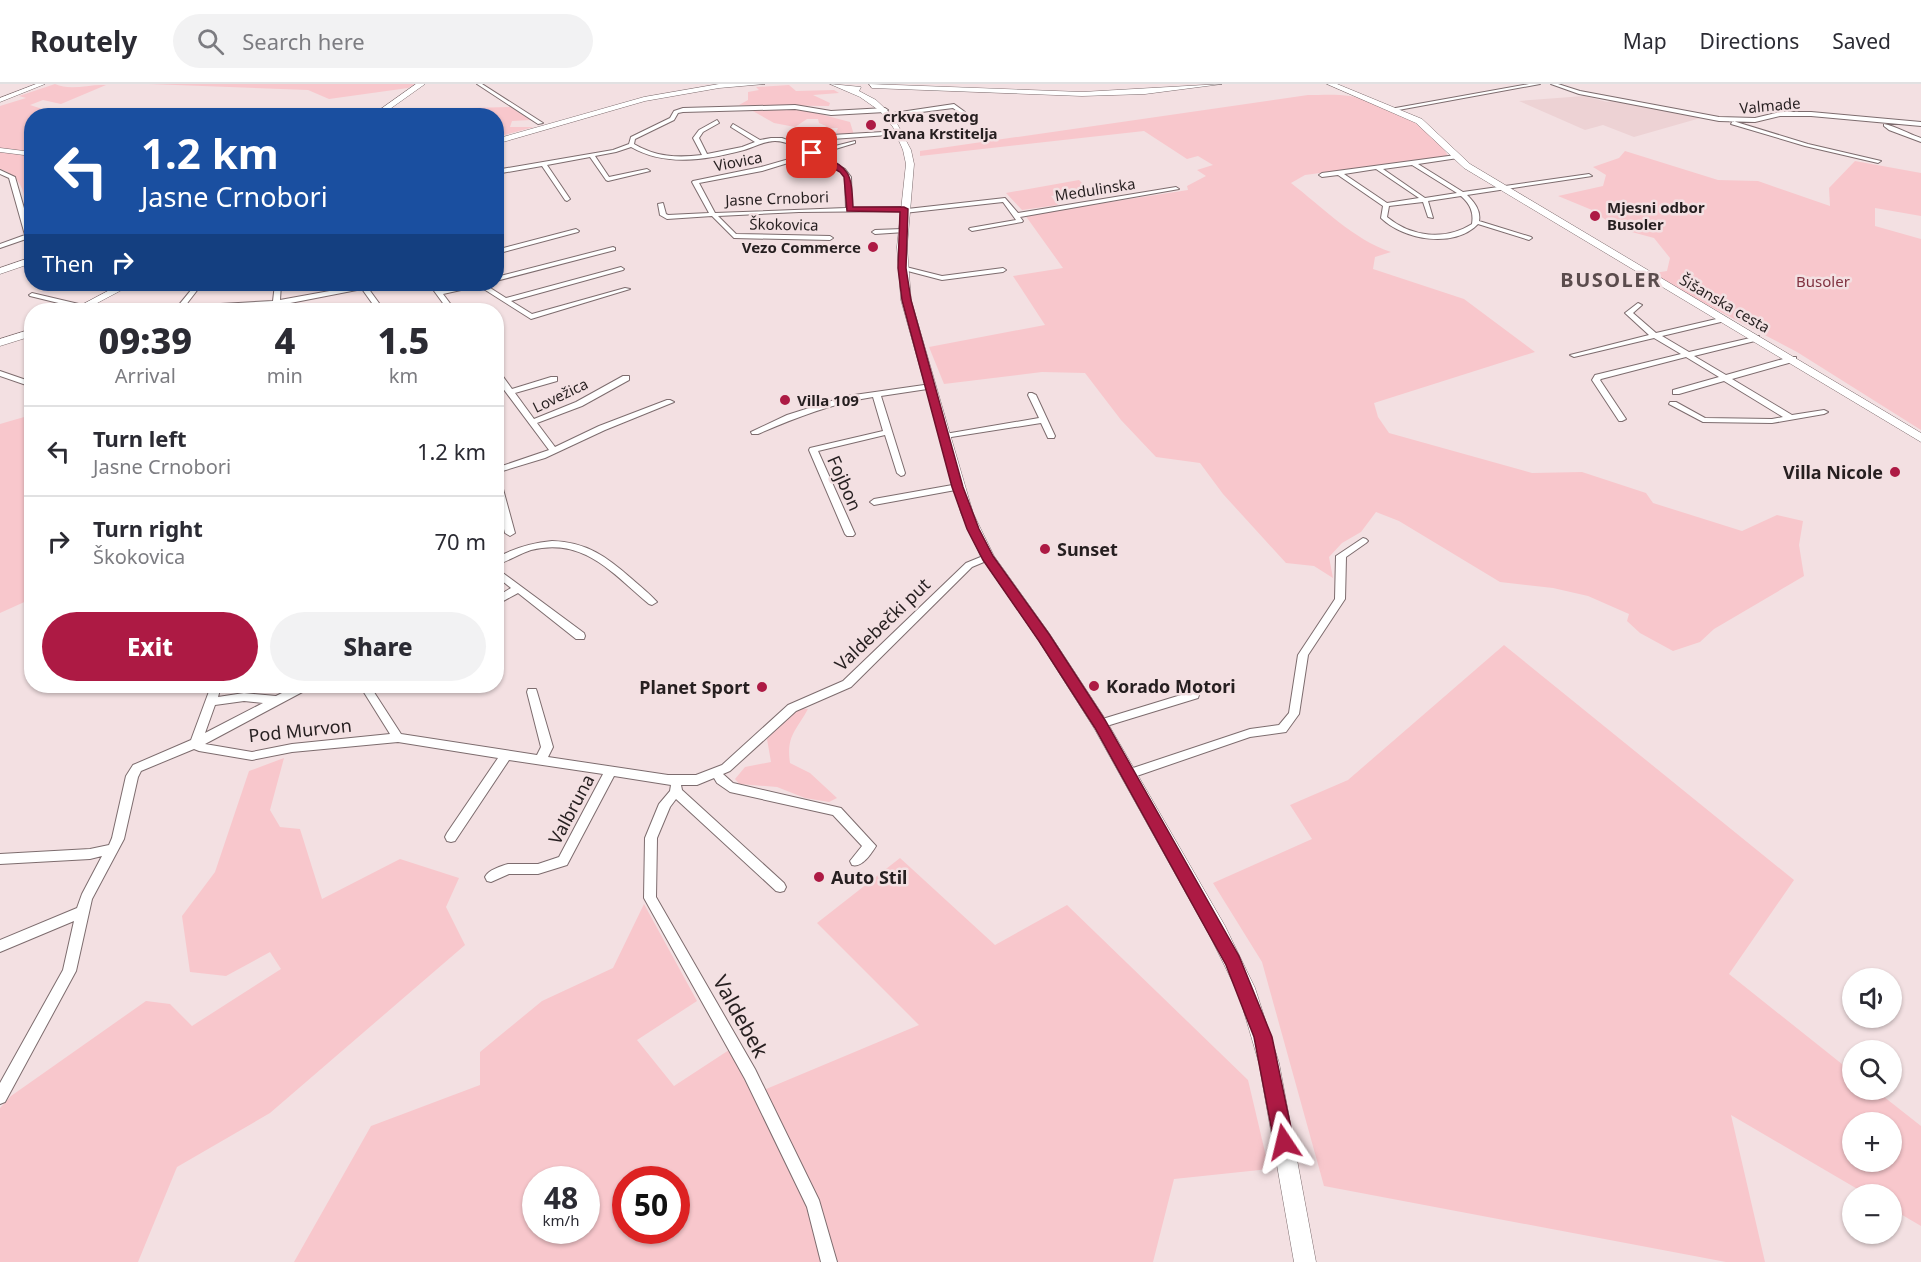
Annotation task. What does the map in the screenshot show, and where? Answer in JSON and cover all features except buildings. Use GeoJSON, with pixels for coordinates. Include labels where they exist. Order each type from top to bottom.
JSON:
{"type":"FeatureCollection","features":[{"type":"Feature","properties":{"kind":"main road"},"geometry":{"type":"LineString","coordinates":[[386,108],[421,84]]}},
{"type":"Feature","properties":{"kind":"main road"},"geometry":{"type":"LineString","coordinates":[[504,140],[626,104],[692,89],[732,84]]}},
{"type":"Feature","properties":{"kind":"main road"},"geometry":{"type":"LineString","coordinates":[[692,89],[761,84]]}},
{"type":"Feature","properties":{"kind":"main road"},"geometry":{"type":"LineString","coordinates":[[833,84],[850,89],[888,112],[900,133],[910,164],[904,210],[902,268],[911,319],[958,487],[973,529],[988,557],[1044,637],[1100,724],[1218,932],[1248,994],[1269,1063],[1305,1262]]}},
{"type":"Feature","properties":{"kind":"main road"},"geometry":{"type":"LineString","coordinates":[[918,84],[1081,92],[1198,84]]}},
{"type":"Feature","properties":{"kind":"main road"},"geometry":{"type":"LineString","coordinates":[[850,89],[871,86],[1082,94],[1145,92],[1218,84]]}},
{"type":"Feature","properties":{"kind":"main road","name":"Šišanska cesta"},"geometry":{"type":"LineString","coordinates":[[1331,84],[1425,125],[1456,157],[1503,188],[1793,359],[1921,438]]}},
{"type":"Feature","properties":{"kind":"main road"},"geometry":{"type":"LineString","coordinates":[[869,100],[866,94],[871,86]]}},
{"type":"Feature","properties":{"kind":"main road"},"geometry":{"type":"LineString","coordinates":[[0,150],[24,153]]}},
{"type":"Feature","properties":{"kind":"main road"},"geometry":{"type":"LineString","coordinates":[[0,271],[24,263]]}},
{"type":"Feature","properties":{"kind":"main road"},"geometry":{"type":"LineString","coordinates":[[92,303],[115,291]]}},
{"type":"Feature","properties":{"kind":"main road"},"geometry":{"type":"LineString","coordinates":[[0,344],[24,335]]}},
{"type":"Feature","properties":{"kind":"street"},"geometry":{"type":"LineString","coordinates":[[0,100],[42,84]]}},
{"type":"Feature","properties":{"kind":"street"},"geometry":{"type":"LineString","coordinates":[[479,84],[540,123]]}},
{"type":"Feature","properties":{"kind":"street"},"geometry":{"type":"LineString","coordinates":[[1393,110],[1538,84]]}},
{"type":"Feature","properties":{"kind":"street","name":"Valmade"},"geometry":{"type":"LineString","coordinates":[[1553,84],[1719,119],[1755,120],[1780,114],[1811,114],[1850,115],[1884,123],[1921,124]]}},
{"type":"Feature","properties":{"kind":"street"},"geometry":{"type":"LineString","coordinates":[[631,146],[633,138],[672,119],[678,110],[709,107],[795,107],[843,113],[888,112],[954,106],[963,113]]}},
{"type":"Feature","properties":{"kind":"street"},"geometry":{"type":"LineString","coordinates":[[1719,119],[1807,145],[1878,160]]}},
{"type":"Feature","properties":{"kind":"street"},"geometry":{"type":"LineString","coordinates":[[705,156],[696,138],[700,131],[717,122]]}},
{"type":"Feature","properties":{"kind":"street","name":"Valmade"},"geometry":{"type":"LineString","coordinates":[[1884,123],[1891,129],[1921,140]]}},
{"type":"Feature","properties":{"kind":"street"},"geometry":{"type":"LineString","coordinates":[[733,126],[759,143]]}},
{"type":"Feature","properties":{"kind":"street"},"geometry":{"type":"LineString","coordinates":[[832,137],[900,133]]}},
{"type":"Feature","properties":{"kind":"street"},"geometry":{"type":"LineString","coordinates":[[504,171],[631,146],[660,157],[705,156],[776,139],[812,153],[843,170],[848,177],[849,209]]}},
{"type":"Feature","properties":{"kind":"street","name":"Viovica"},"geometry":{"type":"LineString","coordinates":[[696,181],[762,169],[853,142]]}},
{"type":"Feature","properties":{"kind":"street"},"geometry":{"type":"LineString","coordinates":[[591,155],[608,179],[647,171]]}},
{"type":"Feature","properties":{"kind":"street"},"geometry":{"type":"LineString","coordinates":[[1322,176],[1456,157]]}},
{"type":"Feature","properties":{"kind":"street"},"geometry":{"type":"LineString","coordinates":[[1386,206],[1384,218],[1390,224],[1422,235],[1436,236],[1461,232],[1472,228],[1477,222],[1475,206],[1461,194],[1413,163]]}},
{"type":"Feature","properties":{"kind":"street"},"geometry":{"type":"LineString","coordinates":[[544,164],[567,199]]}},
{"type":"Feature","properties":{"kind":"street"},"geometry":{"type":"LineString","coordinates":[[1378,168],[1425,200],[1431,217]]}},
{"type":"Feature","properties":{"kind":"street"},"geometry":{"type":"LineString","coordinates":[[0,172],[12,177],[20,196],[24,219]]}},
{"type":"Feature","properties":{"kind":"street"},"geometry":{"type":"LineString","coordinates":[[1341,174],[1386,206],[1589,176]]}},
{"type":"Feature","properties":{"kind":"street","name":"Škokovica"},"geometry":{"type":"LineString","coordinates":[[696,181],[712,213],[734,236],[830,238]]}},
{"type":"Feature","properties":{"kind":"street","name":"Medulinska"},"geometry":{"type":"LineString","coordinates":[[972,229],[1016,224],[1020,221],[1018,215],[1176,189]]}},
{"type":"Feature","properties":{"kind":"street"},"geometry":{"type":"LineString","coordinates":[[904,210],[1005,200],[1018,215]]}},
{"type":"Feature","properties":{"kind":"street","name":"Jasne Crnobori"},"geometry":{"type":"LineString","coordinates":[[661,204],[663,215],[667,217],[712,213],[849,209],[904,210]]}},
{"type":"Feature","properties":{"kind":"street"},"geometry":{"type":"LineString","coordinates":[[1477,222],[1529,238]]}},
{"type":"Feature","properties":{"kind":"street"},"geometry":{"type":"LineString","coordinates":[[504,250],[576,231]]}},
{"type":"Feature","properties":{"kind":"street"},"geometry":{"type":"LineString","coordinates":[[875,232],[903,231]]}},
{"type":"Feature","properties":{"kind":"street"},"geometry":{"type":"LineString","coordinates":[[0,246],[24,237]]}},
{"type":"Feature","properties":{"kind":"street"},"geometry":{"type":"LineString","coordinates":[[504,277],[613,249]]}},
{"type":"Feature","properties":{"kind":"street"},"geometry":{"type":"LineString","coordinates":[[902,268],[942,278],[1003,270]]}},
{"type":"Feature","properties":{"kind":"street"},"geometry":{"type":"LineString","coordinates":[[507,300],[621,269]]}},
{"type":"Feature","properties":{"kind":"street"},"geometry":{"type":"LineString","coordinates":[[492,291],[531,317],[627,289]]}},
{"type":"Feature","properties":{"kind":"street"},"geometry":{"type":"LineString","coordinates":[[184,303],[193,291]]}},
{"type":"Feature","properties":{"kind":"street"},"geometry":{"type":"LineString","coordinates":[[294,303],[347,291]]}},
{"type":"Feature","properties":{"kind":"street"},"geometry":{"type":"LineString","coordinates":[[446,303],[438,293],[447,291]]}},
{"type":"Feature","properties":{"kind":"street"},"geometry":{"type":"LineString","coordinates":[[32,295],[59,303]]}},
{"type":"Feature","properties":{"kind":"street"},"geometry":{"type":"LineString","coordinates":[[1638,305],[1629,313],[1656,335],[1789,417]]}},
{"type":"Feature","properties":{"kind":"street"},"geometry":{"type":"LineString","coordinates":[[1574,355],[1722,319]]}},
{"type":"Feature","properties":{"kind":"street"},"geometry":{"type":"LineString","coordinates":[[1622,419],[1596,380],[1598,377],[1756,338]]}},
{"type":"Feature","properties":{"kind":"street"},"geometry":{"type":"LineString","coordinates":[[1676,392],[1793,359]]}},
{"type":"Feature","properties":{"kind":"street"},"geometry":{"type":"LineString","coordinates":[[0,373],[24,382]]}},
{"type":"Feature","properties":{"kind":"street"},"geometry":{"type":"LineString","coordinates":[[510,392],[554,378]]}},
{"type":"Feature","properties":{"kind":"street","name":"Lovežica"},"geometry":{"type":"LineString","coordinates":[[553,450],[532,422],[579,404],[626,378]]}},
{"type":"Feature","properties":{"kind":"street"},"geometry":{"type":"LineString","coordinates":[[504,384],[532,422]]}},
{"type":"Feature","properties":{"kind":"street"},"geometry":{"type":"LineString","coordinates":[[755,432],[826,404],[931,386]]}},
{"type":"Feature","properties":{"kind":"street"},"geometry":{"type":"LineString","coordinates":[[876,394],[901,473]]}},
{"type":"Feature","properties":{"kind":"street"},"geometry":{"type":"LineString","coordinates":[[1032,395],[1051,436]]}},
{"type":"Feature","properties":{"kind":"street"},"geometry":{"type":"LineString","coordinates":[[504,469],[525,463],[670,402]]}},
{"type":"Feature","properties":{"kind":"street"},"geometry":{"type":"LineString","coordinates":[[1673,404],[1703,420],[1772,421],[1824,412]]}},
{"type":"Feature","properties":{"kind":"street"},"geometry":{"type":"LineString","coordinates":[[945,436],[1044,420]]}},
{"type":"Feature","properties":{"kind":"street","name":"Fojbon"},"geometry":{"type":"LineString","coordinates":[[850,534],[813,450],[888,432]]}},
{"type":"Feature","properties":{"kind":"street"},"geometry":{"type":"LineString","coordinates":[[874,502],[958,487]]}},
{"type":"Feature","properties":{"kind":"street"},"geometry":{"type":"LineString","coordinates":[[504,509],[510,533]]}},
{"type":"Feature","properties":{"kind":"street"},"geometry":{"type":"LineString","coordinates":[[1128,774],[1250,733],[1282,729],[1294,714],[1303,655],[1340,599],[1341,556],[1363,541]]}},
{"type":"Feature","properties":{"kind":"street"},"geometry":{"type":"LineString","coordinates":[[504,557],[528,548],[558,544],[585,550],[652,602]]}},
{"type":"Feature","properties":{"kind":"street","name":"Valdebečki put"},"geometry":{"type":"LineString","coordinates":[[398,738],[611,771],[676,786],[697,780],[717,773],[734,763],[792,708],[847,684],[969,566],[988,557]]}},
{"type":"Feature","properties":{"kind":"street"},"geometry":{"type":"LineString","coordinates":[[504,577],[580,636]]}},
{"type":"Feature","properties":{"kind":"street"},"geometry":{"type":"LineString","coordinates":[[504,597],[518,588]]}},
{"type":"Feature","properties":{"kind":"street"},"geometry":{"type":"LineString","coordinates":[[532,692],[548,747],[541,759]]}},
{"type":"Feature","properties":{"kind":"street"},"geometry":{"type":"LineString","coordinates":[[196,743],[213,693]]}},
{"type":"Feature","properties":{"kind":"street"},"geometry":{"type":"LineString","coordinates":[[0,1097],[69,970],[79,939],[82,912],[93,881],[118,839],[132,776],[137,768],[196,743],[290,693]]}},
{"type":"Feature","properties":{"kind":"street"},"geometry":{"type":"LineString","coordinates":[[369,693],[398,738]]}},
{"type":"Feature","properties":{"kind":"street"},"geometry":{"type":"LineString","coordinates":[[1100,724],[1194,695]]}},
{"type":"Feature","properties":{"kind":"street"},"geometry":{"type":"LineString","coordinates":[[210,702],[244,697],[276,700]]}},
{"type":"Feature","properties":{"kind":"street","name":"Pod Murvon"},"geometry":{"type":"LineString","coordinates":[[196,743],[199,747],[252,756],[292,748],[398,738]]}},
{"type":"Feature","properties":{"kind":"street"},"geometry":{"type":"LineString","coordinates":[[451,837],[506,754]]}},
{"type":"Feature","properties":{"kind":"street","name":"Valbruna"},"geometry":{"type":"LineString","coordinates":[[491,877],[508,869],[538,869],[563,861],[611,771]]}},
{"type":"Feature","properties":{"kind":"street"},"geometry":{"type":"LineString","coordinates":[[717,773],[721,780],[730,787],[837,811],[870,846],[856,861]]}},
{"type":"Feature","properties":{"kind":"street"},"geometry":{"type":"LineString","coordinates":[[676,786],[780,886]]}},
{"type":"Feature","properties":{"kind":"street","name":"Valdebek"},"geometry":{"type":"LineString","coordinates":[[676,786],[665,804],[651,838],[650,898],[750,1074],[814,1205],[829,1262]]}},
{"type":"Feature","properties":{"kind":"street"},"geometry":{"type":"LineString","coordinates":[[0,859],[90,854],[112,849]]}},
{"type":"Feature","properties":{"kind":"street"},"geometry":{"type":"LineString","coordinates":[[0,946],[82,912]]}},
{"type":"Feature","properties":{"kind":"shaded area"},"geometry":{"type":"Polygon","coordinates":[[[1584,96],[1607,102],[1615,100],[1704,117],[1634,137],[1603,125],[1585,130],[1519,101],[1584,96]]]}},
{"type":"Feature","properties":{"kind":"green space"},"geometry":{"type":"Polygon","coordinates":[[[55,84],[73,87],[106,85],[61,104],[43,100],[30,105],[39,108],[24,108],[24,194],[18,181],[0,169],[0,106],[26,98],[19,96],[55,84]]]}},
{"type":"Feature","properties":{"kind":"green space"},"geometry":{"type":"Polygon","coordinates":[[[149,84],[416,84],[408,88],[329,99],[308,90],[149,84]]]}},
{"type":"Feature","properties":{"kind":"green space"},"geometry":{"type":"Polygon","coordinates":[[[789,85],[796,91],[834,90],[839,93],[813,95],[830,103],[829,106],[739,105],[748,100],[748,92],[759,90],[756,87],[789,85]]]}},
{"type":"Feature","properties":{"kind":"green space"},"geometry":{"type":"Polygon","coordinates":[[[1308,95],[1350,96],[1392,110],[1431,134],[1448,156],[1305,175],[1291,183],[1351,231],[1377,247],[1391,252],[1375,257],[1373,269],[1464,299],[1535,352],[1374,403],[1378,417],[1389,433],[1532,473],[1582,472],[1646,493],[1653,503],[1742,531],[1777,515],[1803,521],[1799,545],[1804,576],[1714,629],[1700,642],[1673,651],[1640,633],[1627,621],[1629,614],[1588,596],[1553,588],[1500,582],[1399,521],[1376,512],[1361,532],[1342,543],[1329,557],[1333,578],[1314,566],[1286,563],[1223,494],[1200,463],[1156,457],[1121,420],[1085,373],[1042,372],[944,384],[929,347],[1045,325],[1013,276],[1063,268],[1025,215],[1188,190],[1187,186],[1206,176],[1197,170],[1213,165],[1198,156],[1187,159],[1144,131],[920,156],[920,151],[1308,95]]]}},
{"type":"Feature","properties":{"kind":"green space"},"geometry":{"type":"Polygon","coordinates":[[[510,107],[531,120],[512,121],[510,127],[534,127],[504,135],[504,108],[468,108],[510,107]]]}},
{"type":"Feature","properties":{"kind":"green space"},"geometry":{"type":"Polygon","coordinates":[[[797,108],[850,122],[854,135],[820,137],[818,134],[836,132],[838,128],[825,128],[826,126],[819,123],[818,119],[807,119],[795,127],[774,123],[751,110],[797,108]]]}},
{"type":"Feature","properties":{"kind":"green space","name":"Busoler"},"geometry":{"type":"Polygon","coordinates":[[[1625,151],[1718,180],[1758,181],[1830,206],[1829,188],[1855,161],[1921,173],[1921,216],[1875,208],[1875,226],[1921,239],[1921,430],[1797,352],[1648,274],[1667,271],[1670,258],[1654,238],[1617,228],[1592,210],[1558,196],[1603,186],[1606,175],[1593,167],[1619,158],[1625,151]]]}},
{"type":"Feature","properties":{"kind":"green space"},"geometry":{"type":"Polygon","coordinates":[[[1079,180],[1089,190],[1051,196],[1058,205],[1022,210],[1006,193],[1079,180]]]}},
{"type":"Feature","properties":{"kind":"green space"},"geometry":{"type":"Polygon","coordinates":[[[24,417],[24,602],[0,613],[0,424],[24,417]]]}},
{"type":"Feature","properties":{"kind":"green space"},"geometry":{"type":"Polygon","coordinates":[[[1504,645],[1794,880],[1729,974],[1842,1064],[1842,1100],[1888,1100],[1921,1126],[1921,1226],[1902,1215],[1902,1184],[1849,1184],[1731,1115],[1765,1262],[1726,1262],[1324,1186],[1262,962],[1213,883],[1312,839],[1290,805],[1348,780],[1504,645]]]}},
{"type":"Feature","properties":{"kind":"green space"},"geometry":{"type":"Polygon","coordinates":[[[800,708],[808,709],[789,746],[790,763],[810,773],[837,798],[829,802],[805,798],[777,787],[739,784],[735,779],[745,767],[771,762],[767,739],[800,708]]]}},
{"type":"Feature","properties":{"kind":"green space"},"geometry":{"type":"Polygon","coordinates":[[[284,758],[270,810],[280,827],[300,829],[322,899],[400,859],[459,878],[446,907],[465,945],[270,1113],[177,1167],[138,1262],[0,1262],[0,1108],[11,1096],[146,1001],[170,1004],[192,1026],[281,969],[270,952],[226,976],[190,972],[182,916],[215,872],[249,771],[284,758]]]}},
{"type":"Feature","properties":{"kind":"green space"},"geometry":{"type":"Polygon","coordinates":[[[900,858],[995,945],[1067,905],[1248,1080],[1269,1169],[1174,1179],[1153,1262],[294,1262],[371,1126],[480,1085],[480,1052],[542,1001],[613,968],[644,904],[697,1001],[637,1040],[674,1086],[729,1050],[752,1095],[919,1025],[817,923],[900,858]]]}},
{"type":"Feature","properties":{"kind":"place","name":"crkva svetog Ivana Krstitelja"},"geometry":{"type":"Point","coordinates":[871,125]}},
{"type":"Feature","properties":{"kind":"place","name":"Mjesni odbor Busoler"},"geometry":{"type":"Point","coordinates":[1595,216]}},
{"type":"Feature","properties":{"kind":"place","name":"Vezo Commerce"},"geometry":{"type":"Point","coordinates":[873,247]}},
{"type":"Feature","properties":{"kind":"place","name":"Villa 109"},"geometry":{"type":"Point","coordinates":[785,400]}},
{"type":"Feature","properties":{"kind":"place","name":"Villa Nicole"},"geometry":{"type":"Point","coordinates":[1895,472]}},
{"type":"Feature","properties":{"kind":"place","name":"Sunset"},"geometry":{"type":"Point","coordinates":[1045,549]}},
{"type":"Feature","properties":{"kind":"place","name":"Korado Motori"},"geometry":{"type":"Point","coordinates":[1094,686]}},
{"type":"Feature","properties":{"kind":"place","name":"Planet Sport"},"geometry":{"type":"Point","coordinates":[762,687]}},
{"type":"Feature","properties":{"kind":"place","name":"Auto Stil"},"geometry":{"type":"Point","coordinates":[819,877]}},
{"type":"Feature","properties":{"kind":"district","name":"BUSOLER"},"geometry":{"type":"Point","coordinates":[1611,279]}},
{"type":"Feature","properties":{"kind":"route"},"geometry":{"type":"LineString","coordinates":[[812,153],[833,163],[848,177],[849,209],[904,209],[902,268],[906,300],[958,487],[973,529],[982,548],[1044,637],[1100,724],[1233,961],[1248,994],[1263,1037],[1284,1142]]}}]}
